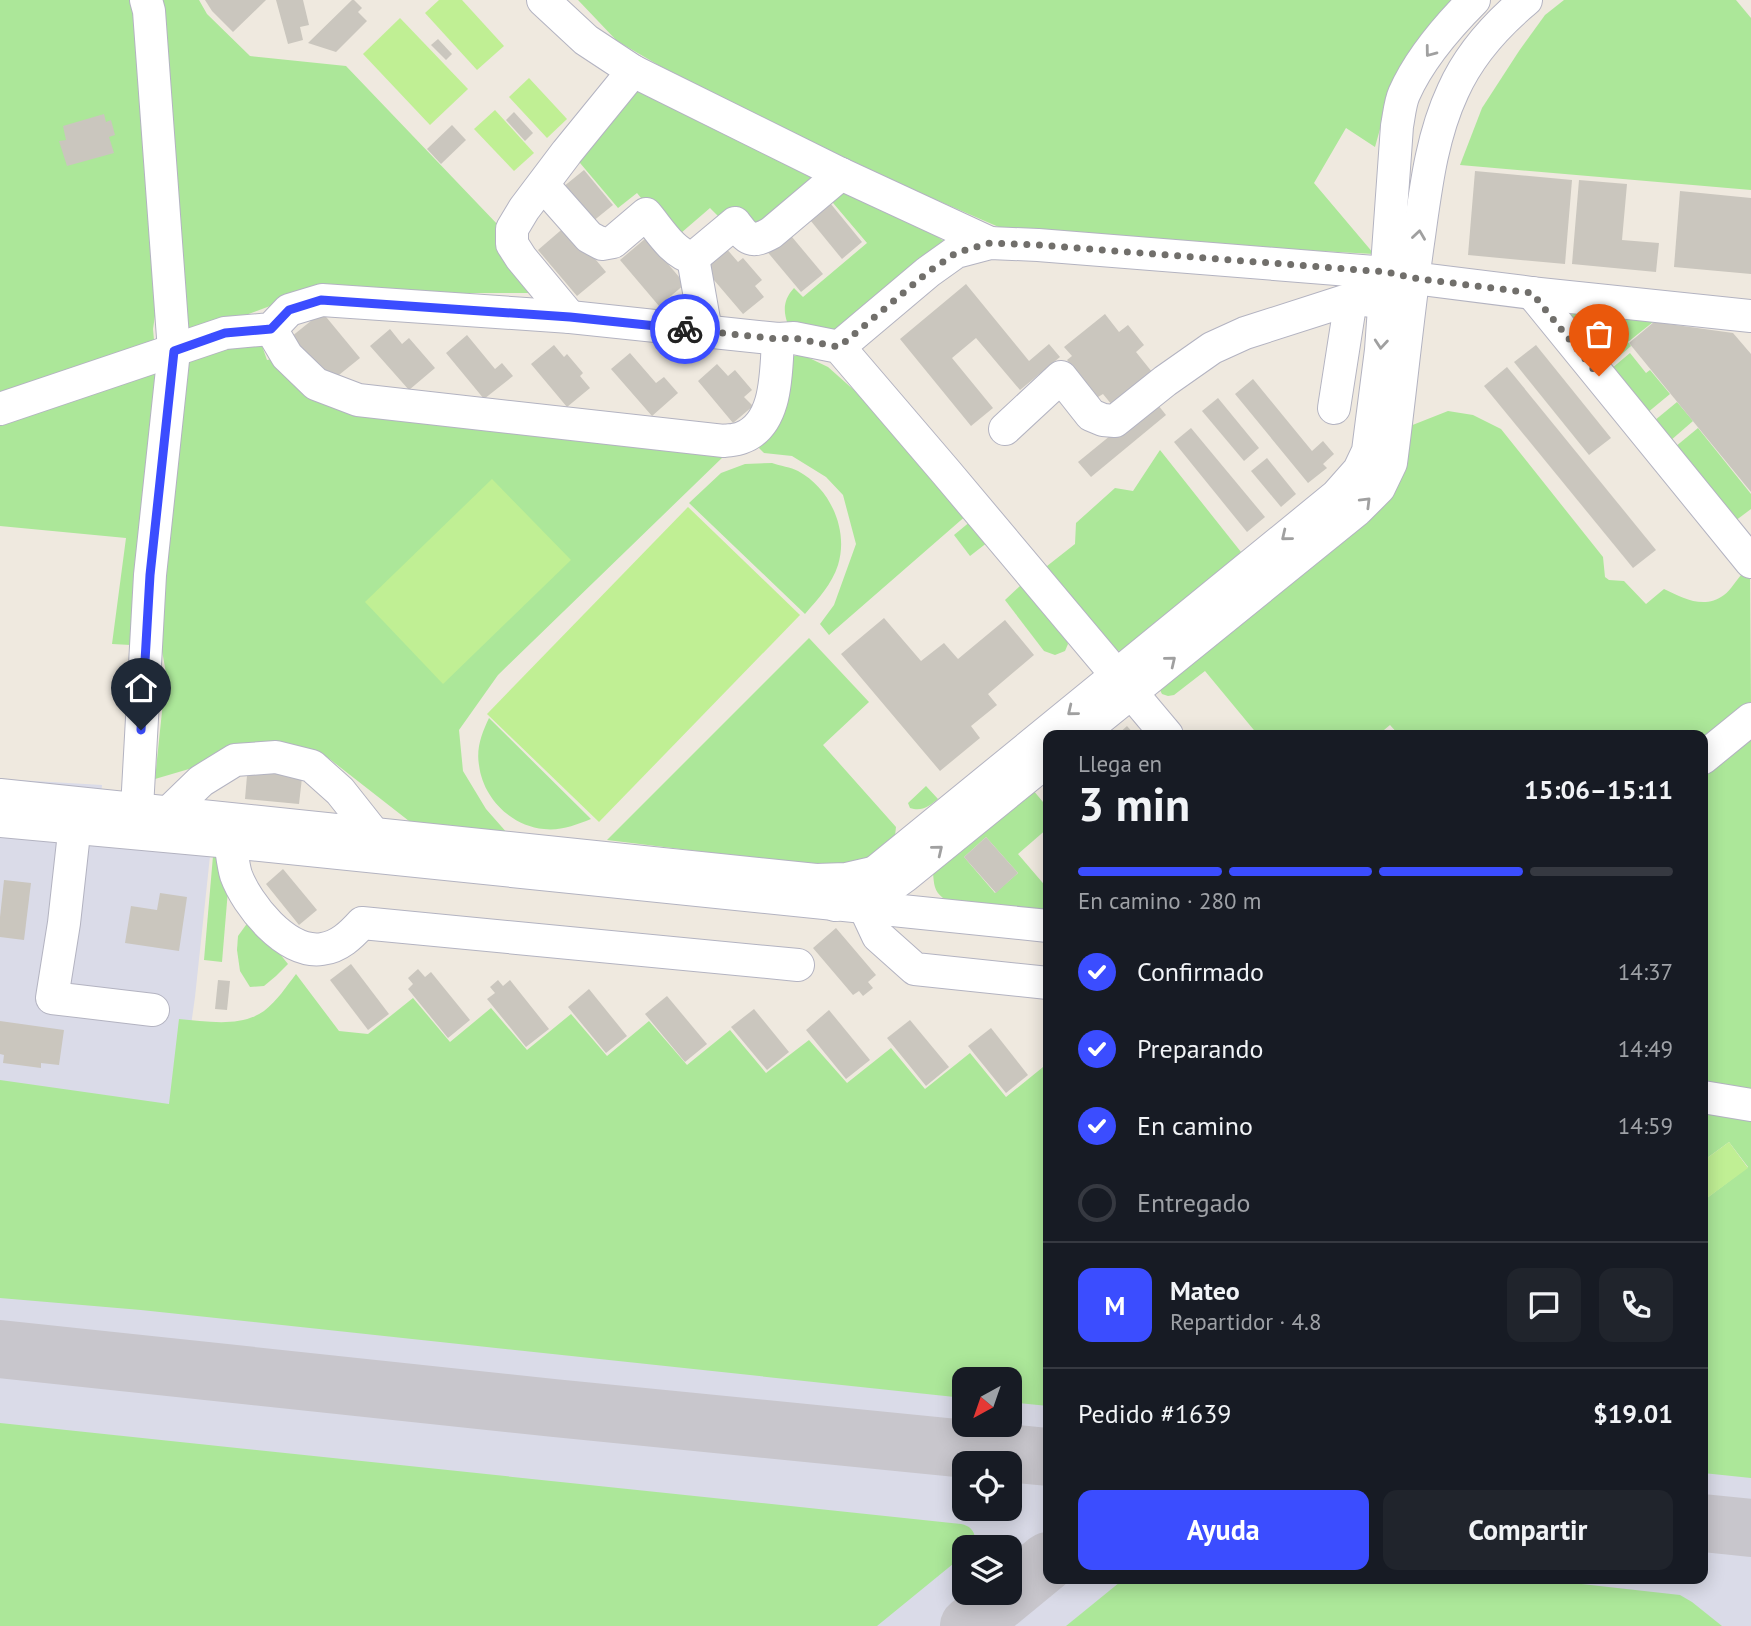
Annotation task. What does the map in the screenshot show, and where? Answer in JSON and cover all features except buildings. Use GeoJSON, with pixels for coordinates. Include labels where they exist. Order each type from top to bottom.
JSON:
{"type":"FeatureCollection","features":[{"type":"Feature","properties":{"kind":"lane"},"geometry":{"type":"LineString","coordinates":[[137,808],[150,575],[174,351],[149,11],[146,0]]}},
{"type":"Feature","properties":{"kind":"lane"},"geometry":{"type":"LineString","coordinates":[[542,0],[586,40],[633,71],[841,174],[990,243]]}},
{"type":"Feature","properties":{"kind":"lane"},"geometry":{"type":"LineString","coordinates":[[1395,284],[1397,126],[1403,96],[1423,62],[1456,18],[1474,0]]}},
{"type":"Feature","properties":{"kind":"lane"},"geometry":{"type":"LineString","coordinates":[[1066,730],[1124,684],[1336,496],[1359,470],[1368,451],[1381,350],[1395,284],[1453,89],[1490,34],[1526,0]]}},
{"type":"Feature","properties":{"kind":"lane"},"geometry":{"type":"LineString","coordinates":[[570,317],[521,258],[512,244],[512,229],[574,142],[633,71]]}},
{"type":"Feature","properties":{"kind":"lane"},"geometry":{"type":"LineString","coordinates":[[543,185],[589,237],[602,244],[613,242],[646,214],[678,251],[693,257],[735,223],[746,237],[759,240],[841,174]]}},
{"type":"Feature","properties":{"kind":"lane"},"geometry":{"type":"LineString","coordinates":[[839,347],[928,272],[956,253],[990,243],[1038,245],[1395,284],[1532,293],[1751,316]]}},
{"type":"Feature","properties":{"kind":"lane"},"geometry":{"type":"LineString","coordinates":[[693,257],[706,331]]}},
{"type":"Feature","properties":{"kind":"lane"},"geometry":{"type":"LineString","coordinates":[[1005,429],[1061,377],[1091,415],[1102,421],[1115,421],[1212,348],[1245,333],[1395,284]]}},
{"type":"Feature","properties":{"kind":"lane"},"geometry":{"type":"LineString","coordinates":[[1532,293],[1751,562]]}},
{"type":"Feature","properties":{"kind":"lane"},"geometry":{"type":"LineString","coordinates":[[1334,408],[1351,299]]}},
{"type":"Feature","properties":{"kind":"lane"},"geometry":{"type":"LineString","coordinates":[[0,409],[225,333],[271,329],[289,310],[321,300],[570,317],[778,339],[794,338],[839,347],[1163,730]]}},
{"type":"Feature","properties":{"kind":"lane"},"geometry":{"type":"LineString","coordinates":[[271,329],[287,356],[316,384],[358,400],[724,441],[741,438],[756,429],[766,418],[776,383],[778,339]]}},
{"type":"Feature","properties":{"kind":"lane"},"geometry":{"type":"LineString","coordinates":[[1083,730],[1124,684]]}},
{"type":"Feature","properties":{"kind":"lane"},"geometry":{"type":"LineString","coordinates":[[1708,754],[1751,719]]}},
{"type":"Feature","properties":{"kind":"lane"},"geometry":{"type":"LineString","coordinates":[[850,906],[890,869],[1043,748]]}},
{"type":"Feature","properties":{"kind":"lane"},"geometry":{"type":"LineString","coordinates":[[170,811],[201,781],[235,760],[276,757],[312,766],[340,791],[374,834]]}},
{"type":"Feature","properties":{"kind":"lane"},"geometry":{"type":"LineString","coordinates":[[0,821],[137,808],[816,880],[846,879],[890,869],[1043,763]]}},
{"type":"Feature","properties":{"kind":"lane"},"geometry":{"type":"LineString","coordinates":[[0,794],[76,815],[230,842],[1043,925]]}},
{"type":"Feature","properties":{"kind":"lane"},"geometry":{"type":"LineString","coordinates":[[76,815],[65,923],[52,998],[153,1010]]}},
{"type":"Feature","properties":{"kind":"lane"},"geometry":{"type":"LineString","coordinates":[[230,842],[236,873],[245,894],[270,925],[287,940],[304,949],[323,949],[347,939],[362,923],[798,965]]}},
{"type":"Feature","properties":{"kind":"lane"},"geometry":{"type":"LineString","coordinates":[[850,906],[915,969],[1043,982]]}},
{"type":"Feature","properties":{"kind":"lane"},"geometry":{"type":"LineString","coordinates":[[1708,1098],[1751,1105]]}},
{"type":"Feature","properties":{"kind":"shaded area"},"geometry":{"type":"Polygon","coordinates":[[[0,779],[102,785],[97,842],[210,856],[195,997],[169,1181],[1043,1277],[1043,1584],[1708,1584],[1708,1350],[1751,1354],[1751,1626],[0,1626],[0,779]]]}},
{"type":"Feature","properties":{"kind":"green space"},"geometry":{"type":"Polygon","coordinates":[[[0,0],[138,0],[157,302],[154,340],[0,397],[0,0]]]}},
{"type":"Feature","properties":{"kind":"green space"},"geometry":{"type":"Polygon","coordinates":[[[158,0],[199,0],[207,14],[250,56],[346,66],[499,226],[496,241],[539,293],[305,293],[192,335],[180,324],[158,0]]]}},
{"type":"Feature","properties":{"kind":"green space"},"geometry":{"type":"Polygon","coordinates":[[[439,0],[462,0],[504,46],[477,70],[425,13],[439,0]]]}},
{"type":"Feature","properties":{"kind":"green space"},"geometry":{"type":"Polygon","coordinates":[[[578,0],[1464,0],[1390,93],[1375,147],[1346,128],[1314,183],[1374,254],[1179,243],[1001,228],[874,173],[679,77],[617,41],[578,0]]]}},
{"type":"Feature","properties":{"kind":"green space"},"geometry":{"type":"Polygon","coordinates":[[[1564,0],[1736,0],[1751,18],[1751,190],[1460,165],[1482,108],[1545,15],[1564,0]]]}},
{"type":"Feature","properties":{"kind":"green space"},"geometry":{"type":"Polygon","coordinates":[[[400,18],[468,89],[430,125],[363,54],[400,18]]]}},
{"type":"Feature","properties":{"kind":"green space"},"geometry":{"type":"Polygon","coordinates":[[[529,78],[567,119],[547,138],[509,97],[529,78]]]}},
{"type":"Feature","properties":{"kind":"green space"},"geometry":{"type":"Polygon","coordinates":[[[637,88],[819,179],[757,232],[724,222],[710,208],[681,233],[693,246],[682,248],[637,193],[618,208],[575,157],[637,88]]]}},
{"type":"Feature","properties":{"kind":"green space"},"geometry":{"type":"Polygon","coordinates":[[[495,110],[534,153],[514,171],[474,129],[495,110]]]}},
{"type":"Feature","properties":{"kind":"green space"},"geometry":{"type":"Polygon","coordinates":[[[844,183],[910,219],[950,245],[831,336],[788,325],[785,306],[794,288],[803,297],[867,243],[828,197],[844,183]]]}},
{"type":"Feature","properties":{"kind":"green space"},"geometry":{"type":"Polygon","coordinates":[[[1571,311],[1658,318],[1628,342],[1631,346],[1609,365],[1569,315],[1571,311]]]}},
{"type":"Feature","properties":{"kind":"green space"},"geometry":{"type":"Polygon","coordinates":[[[261,343],[267,360],[278,358],[305,392],[724,456],[498,675],[459,730],[463,771],[486,809],[508,834],[418,828],[327,757],[257,749],[155,779],[166,673],[159,634],[186,361],[207,347],[261,343]]]}},
{"type":"Feature","properties":{"kind":"green space"},"geometry":{"type":"Polygon","coordinates":[[[1630,353],[1646,373],[1650,370],[1670,394],[1647,413],[1611,369],[1630,353]]]}},
{"type":"Feature","properties":{"kind":"green space"},"geometry":{"type":"Polygon","coordinates":[[[786,356],[805,356],[828,367],[882,415],[968,514],[829,635],[820,624],[834,605],[856,544],[843,495],[826,477],[792,456],[764,453],[759,448],[786,356]]]}},
{"type":"Feature","properties":{"kind":"green space"},"geometry":{"type":"Polygon","coordinates":[[[153,371],[159,376],[131,645],[112,644],[126,538],[0,526],[0,420],[153,371]]]}},
{"type":"Feature","properties":{"kind":"green space"},"geometry":{"type":"Polygon","coordinates":[[[1677,402],[1693,421],[1670,441],[1654,421],[1677,402]]]}},
{"type":"Feature","properties":{"kind":"green space"},"geometry":{"type":"Polygon","coordinates":[[[1448,411],[1473,415],[1501,429],[1603,557],[1605,577],[1609,580],[1624,581],[1646,604],[1664,589],[1694,601],[1709,602],[1727,593],[1743,573],[1750,578],[1751,704],[1708,740],[1708,730],[1394,730],[1390,725],[1384,730],[1254,730],[1205,671],[1174,695],[1162,694],[1159,688],[1162,678],[1342,542],[1377,511],[1410,426],[1448,411]]]}},
{"type":"Feature","properties":{"kind":"green space"},"geometry":{"type":"Polygon","coordinates":[[[1698,428],[1751,494],[1751,509],[1735,521],[1675,447],[1698,428]]]}},
{"type":"Feature","properties":{"kind":"green space"},"geometry":{"type":"Polygon","coordinates":[[[1160,450],[1241,552],[1127,652],[1107,649],[1042,570],[1075,544],[1076,523],[1115,488],[1133,491],[1160,450]]]}},
{"type":"Feature","properties":{"kind":"green space"},"geometry":{"type":"Polygon","coordinates":[[[772,463],[795,470],[809,478],[828,499],[839,524],[841,552],[838,565],[820,597],[805,614],[689,503],[721,473],[745,464],[772,463]]]}},
{"type":"Feature","properties":{"kind":"green space"},"geometry":{"type":"Polygon","coordinates":[[[492,479],[571,560],[443,684],[365,602],[492,479]]]}},
{"type":"Feature","properties":{"kind":"green space"},"geometry":{"type":"Polygon","coordinates":[[[688,507],[800,615],[599,822],[487,714],[688,507]]]}},
{"type":"Feature","properties":{"kind":"green space"},"geometry":{"type":"Polygon","coordinates":[[[971,521],[988,542],[970,556],[954,535],[971,521]]]}},
{"type":"Feature","properties":{"kind":"green space"},"geometry":{"type":"Polygon","coordinates":[[[1022,584],[1065,637],[1068,644],[1065,651],[1055,655],[1044,651],[1005,600],[1022,584]]]}},
{"type":"Feature","properties":{"kind":"green space"},"geometry":{"type":"Polygon","coordinates":[[[809,638],[869,702],[823,745],[896,827],[895,836],[890,842],[863,862],[835,868],[607,840],[809,638]]]}},
{"type":"Feature","properties":{"kind":"green space"},"geometry":{"type":"Polygon","coordinates":[[[489,718],[591,819],[562,828],[544,829],[520,822],[501,808],[486,788],[478,759],[482,735],[489,718]]]}},
{"type":"Feature","properties":{"kind":"green space"},"geometry":{"type":"Polygon","coordinates":[[[1751,737],[1751,1097],[1708,1091],[1708,770],[1751,737]]]}},
{"type":"Feature","properties":{"kind":"green space"},"geometry":{"type":"Polygon","coordinates":[[[926,786],[938,799],[922,809],[910,808],[908,803],[926,786]]]}},
{"type":"Feature","properties":{"kind":"green space"},"geometry":{"type":"Polygon","coordinates":[[[1033,790],[1043,802],[1043,832],[1018,854],[1043,883],[1043,914],[976,907],[950,901],[938,893],[933,873],[1033,790]],[[986,837],[964,857],[995,893],[1018,873],[986,837]]]}},
{"type":"Feature","properties":{"kind":"green space"},"geometry":{"type":"Polygon","coordinates":[[[213,856],[219,857],[230,866],[222,962],[204,960],[213,856]]]}},
{"type":"Feature","properties":{"kind":"green space"},"geometry":{"type":"Polygon","coordinates":[[[251,918],[288,964],[264,986],[250,987],[240,971],[238,936],[251,918]]]}},
{"type":"Feature","properties":{"kind":"green space"},"geometry":{"type":"Polygon","coordinates":[[[296,974],[339,1031],[368,1034],[413,998],[450,1042],[491,1008],[527,1050],[571,1014],[607,1056],[649,1021],[687,1065],[730,1030],[766,1073],[809,1040],[847,1083],[891,1048],[925,1089],[970,1053],[1006,1097],[1043,1067],[1043,1405],[1022,1403],[1022,1367],[952,1367],[952,1397],[141,1310],[0,1298],[0,1080],[169,1104],[179,1019],[234,1022],[255,1016],[273,1003],[296,974]]]}},
{"type":"Feature","properties":{"kind":"green space"},"geometry":{"type":"Polygon","coordinates":[[[1708,1114],[1751,1121],[1751,1478],[1708,1474],[1708,1197],[1748,1167],[1729,1142],[1708,1157],[1708,1114]]]}},
{"type":"Feature","properties":{"kind":"green space"},"geometry":{"type":"Polygon","coordinates":[[[1729,1142],[1748,1168],[1708,1197],[1708,1157],[1729,1142]]]}},
{"type":"Feature","properties":{"kind":"green space"},"geometry":{"type":"Polygon","coordinates":[[[0,1423],[961,1524],[971,1529],[975,1535],[952,1535],[952,1565],[877,1626],[0,1626],[0,1423]]]}},
{"type":"Feature","properties":{"kind":"green space"},"geometry":{"type":"Polygon","coordinates":[[[1118,1584],[1582,1584],[1680,1595],[1722,1626],[1066,1626],[1118,1584]]]}},
{"type":"Feature","properties":{"kind":"taxiway"},"geometry":{"type":"LineString","coordinates":[[0,1349],[1043,1457]]}},
{"type":"Feature","properties":{"kind":"taxiway"},"geometry":{"type":"LineString","coordinates":[[1708,1524],[1751,1528]]}},
{"type":"Feature","properties":{"kind":"taxiway"},"geometry":{"type":"LineString","coordinates":[[969,1626],[1043,1565]]}},
{"type":"Feature","properties":{"kind":"way so far"},"geometry":{"type":"LineString","coordinates":[[685,329],[778,339],[794,338],[839,347],[928,272],[956,253],[990,243],[1038,245],[1387,272],[1413,278],[1532,293],[1599,376]]}},
{"type":"Feature","properties":{"kind":"route"},"geometry":{"type":"LineString","coordinates":[[141,730],[150,575],[174,351],[225,333],[271,329],[289,310],[321,300],[570,317],[685,329]]}}]}
